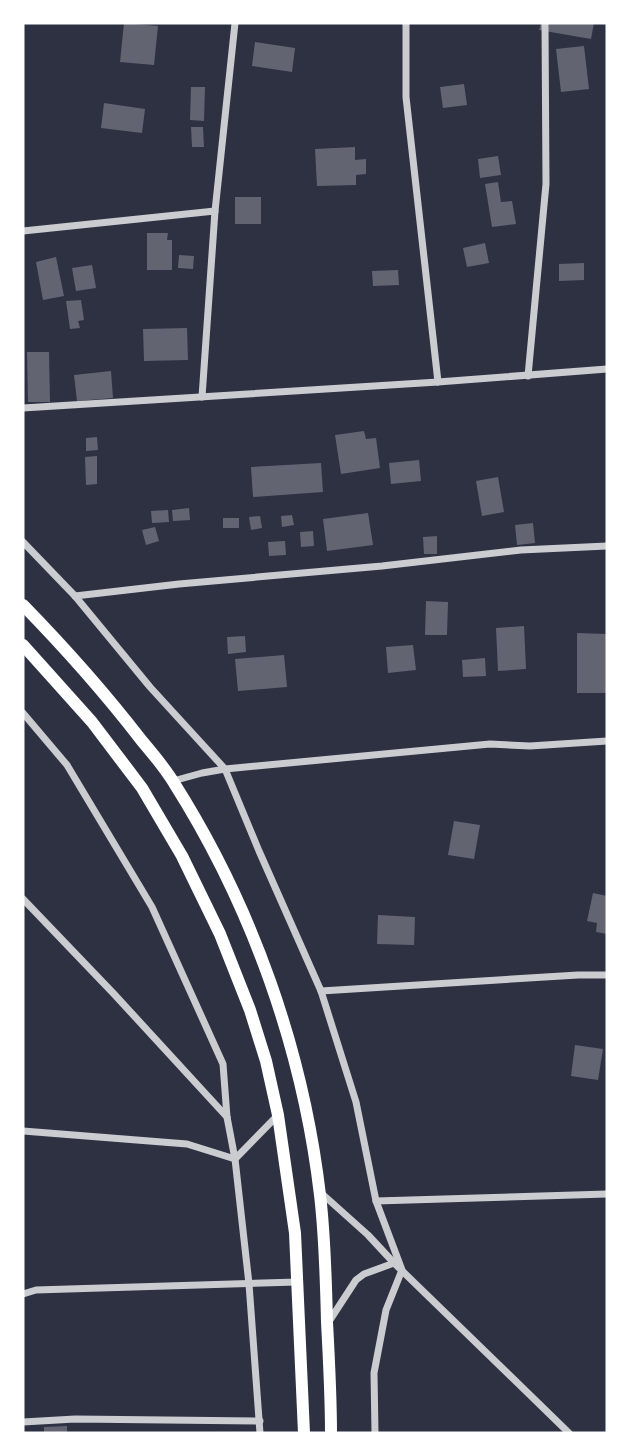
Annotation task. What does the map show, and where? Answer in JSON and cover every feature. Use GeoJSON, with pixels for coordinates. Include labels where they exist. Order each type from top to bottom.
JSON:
{"type":"FeatureCollection","features":[{"type":"Feature","properties":{"kind":"main road"},"geometry":{"type":"LineString","coordinates":[[23,605],[114,704],[173,781],[207,840],[246,921],[277,999],[303,1100],[320,1192],[325,1247],[331,1433]]}},
{"type":"Feature","properties":{"kind":"main road"},"geometry":{"type":"LineString","coordinates":[[23,645],[92,722],[142,788],[182,856],[220,934],[250,1010],[266,1061],[278,1115],[295,1233],[304,1433]]}},
{"type":"Feature","properties":{"kind":"street"},"geometry":{"type":"LineString","coordinates":[[202,397],[215,211],[235,23]]}},
{"type":"Feature","properties":{"kind":"street"},"geometry":{"type":"LineString","coordinates":[[406,23],[405,97],[438,382]]}},
{"type":"Feature","properties":{"kind":"street"},"geometry":{"type":"LineString","coordinates":[[528,376],[546,184],[545,23]]}},
{"type":"Feature","properties":{"kind":"street"},"geometry":{"type":"LineString","coordinates":[[23,231],[215,211]]}},
{"type":"Feature","properties":{"kind":"street"},"geometry":{"type":"LineString","coordinates":[[23,408],[607,369]]}},
{"type":"Feature","properties":{"kind":"street"},"geometry":{"type":"LineString","coordinates":[[23,541],[75,596],[149,687],[225,769],[258,852],[321,991],[356,1102],[376,1201],[402,1270],[386,1310],[374,1373],[375,1433]]}},
{"type":"Feature","properties":{"kind":"street"},"geometry":{"type":"LineString","coordinates":[[75,596],[521,550],[607,546]]}},
{"type":"Feature","properties":{"kind":"street"},"geometry":{"type":"LineString","coordinates":[[23,713],[67,765],[152,907],[223,1064],[249,1284],[260,1433]]}},
{"type":"Feature","properties":{"kind":"street"},"geometry":{"type":"LineString","coordinates":[[173,781],[225,769],[490,744],[530,746],[607,741]]}},
{"type":"Feature","properties":{"kind":"street"},"geometry":{"type":"LineString","coordinates":[[23,899],[228,1117]]}},
{"type":"Feature","properties":{"kind":"street"},"geometry":{"type":"LineString","coordinates":[[321,991],[565,975],[607,975]]}},
{"type":"Feature","properties":{"kind":"street"},"geometry":{"type":"LineString","coordinates":[[235,1159],[278,1115]]}},
{"type":"Feature","properties":{"kind":"street"},"geometry":{"type":"LineString","coordinates":[[23,1131],[187,1144],[235,1159]]}},
{"type":"Feature","properties":{"kind":"street"},"geometry":{"type":"LineString","coordinates":[[320,1192],[368,1235],[569,1433]]}},
{"type":"Feature","properties":{"kind":"street"},"geometry":{"type":"LineString","coordinates":[[376,1201],[607,1195]]}},
{"type":"Feature","properties":{"kind":"street"},"geometry":{"type":"LineString","coordinates":[[327,1324],[356,1280],[364,1274],[394,1263]]}},
{"type":"Feature","properties":{"kind":"street"},"geometry":{"type":"LineString","coordinates":[[23,1294],[36,1290],[297,1282]]}},
{"type":"Feature","properties":{"kind":"street"},"geometry":{"type":"LineString","coordinates":[[23,1422],[75,1419],[260,1421]]}},
{"type":"Feature","properties":{"kind":"building"},"geometry":{"type":"Polygon","coordinates":[[[124,23],[158,26],[154,65],[120,62],[124,23]]]}},
{"type":"Feature","properties":{"kind":"building"},"geometry":{"type":"Polygon","coordinates":[[[541,23],[594,23],[591,39],[539,30],[541,23]]]}},
{"type":"Feature","properties":{"kind":"building"},"geometry":{"type":"Polygon","coordinates":[[[255,42],[295,48],[292,72],[252,66],[255,42]]]}},
{"type":"Feature","properties":{"kind":"building"},"geometry":{"type":"Polygon","coordinates":[[[584,46],[589,89],[561,92],[556,49],[584,46]]]}},
{"type":"Feature","properties":{"kind":"building"},"geometry":{"type":"Polygon","coordinates":[[[464,84],[467,105],[443,108],[440,87],[464,84]]]}},
{"type":"Feature","properties":{"kind":"building"},"geometry":{"type":"Polygon","coordinates":[[[191,87],[205,87],[204,121],[190,120],[191,87]]]}},
{"type":"Feature","properties":{"kind":"building"},"geometry":{"type":"Polygon","coordinates":[[[104,103],[145,109],[142,133],[101,128],[104,103]]]}},
{"type":"Feature","properties":{"kind":"building"},"geometry":{"type":"Polygon","coordinates":[[[191,127],[203,127],[204,147],[192,147],[191,127]]]}},
{"type":"Feature","properties":{"kind":"building"},"geometry":{"type":"Polygon","coordinates":[[[355,147],[355,160],[366,159],[366,174],[356,175],[356,185],[317,186],[315,149],[355,147]]]}},
{"type":"Feature","properties":{"kind":"building"},"geometry":{"type":"Polygon","coordinates":[[[498,156],[501,175],[480,178],[478,159],[498,156]]]}},
{"type":"Feature","properties":{"kind":"building"},"geometry":{"type":"Polygon","coordinates":[[[498,182],[501,202],[512,201],[516,224],[492,227],[485,184],[498,182]]]}},
{"type":"Feature","properties":{"kind":"building"},"geometry":{"type":"Polygon","coordinates":[[[235,197],[261,197],[261,224],[235,224],[235,197]]]}},
{"type":"Feature","properties":{"kind":"building"},"geometry":{"type":"Polygon","coordinates":[[[147,233],[168,233],[167,240],[172,240],[172,270],[147,270],[147,233]]]}},
{"type":"Feature","properties":{"kind":"building"},"geometry":{"type":"Polygon","coordinates":[[[485,243],[489,263],[467,267],[463,248],[485,243]]]}},
{"type":"Feature","properties":{"kind":"building"},"geometry":{"type":"Polygon","coordinates":[[[179,255],[194,256],[193,269],[178,268],[179,255]]]}},
{"type":"Feature","properties":{"kind":"building"},"geometry":{"type":"Polygon","coordinates":[[[56,257],[64,296],[43,300],[36,262],[56,257]]]}},
{"type":"Feature","properties":{"kind":"building"},"geometry":{"type":"Polygon","coordinates":[[[584,263],[584,280],[559,281],[559,264],[584,263]]]}},
{"type":"Feature","properties":{"kind":"building"},"geometry":{"type":"Polygon","coordinates":[[[92,265],[96,288],[76,291],[72,268],[92,265]]]}},
{"type":"Feature","properties":{"kind":"building"},"geometry":{"type":"Polygon","coordinates":[[[398,270],[399,285],[373,286],[372,271],[398,270]]]}},
{"type":"Feature","properties":{"kind":"building"},"geometry":{"type":"Polygon","coordinates":[[[81,300],[84,320],[78,321],[80,328],[70,329],[66,301],[81,300]]]}},
{"type":"Feature","properties":{"kind":"building"},"geometry":{"type":"Polygon","coordinates":[[[187,328],[188,360],[144,361],[143,329],[187,328]]]}},
{"type":"Feature","properties":{"kind":"building"},"geometry":{"type":"Polygon","coordinates":[[[27,352],[49,352],[50,402],[28,402],[27,352]]]}},
{"type":"Feature","properties":{"kind":"building"},"geometry":{"type":"Polygon","coordinates":[[[111,371],[113,398],[77,401],[74,375],[111,371]]]}},
{"type":"Feature","properties":{"kind":"building"},"geometry":{"type":"Polygon","coordinates":[[[364,431],[366,439],[376,438],[380,468],[341,474],[335,435],[364,431]]]}},
{"type":"Feature","properties":{"kind":"building"},"geometry":{"type":"Polygon","coordinates":[[[97,437],[98,450],[86,451],[86,438],[97,437]]]}},
{"type":"Feature","properties":{"kind":"building"},"geometry":{"type":"Polygon","coordinates":[[[97,456],[97,484],[86,485],[85,457],[97,456]]]}},
{"type":"Feature","properties":{"kind":"building"},"geometry":{"type":"Polygon","coordinates":[[[419,460],[421,481],[391,484],[389,463],[419,460]]]}},
{"type":"Feature","properties":{"kind":"building"},"geometry":{"type":"Polygon","coordinates":[[[321,463],[323,492],[253,497],[251,467],[321,463]]]}},
{"type":"Feature","properties":{"kind":"building"},"geometry":{"type":"Polygon","coordinates":[[[498,477],[504,512],[482,516],[476,481],[498,477]]]}},
{"type":"Feature","properties":{"kind":"building"},"geometry":{"type":"Polygon","coordinates":[[[189,508],[190,520],[173,521],[172,510],[189,508]]]}},
{"type":"Feature","properties":{"kind":"building"},"geometry":{"type":"Polygon","coordinates":[[[168,510],[169,522],[152,523],[151,511],[168,510]]]}},
{"type":"Feature","properties":{"kind":"building"},"geometry":{"type":"Polygon","coordinates":[[[368,513],[373,545],[327,551],[323,519],[368,513]]]}},
{"type":"Feature","properties":{"kind":"building"},"geometry":{"type":"Polygon","coordinates":[[[292,515],[294,525],[282,527],[281,516],[292,515]]]}},
{"type":"Feature","properties":{"kind":"building"},"geometry":{"type":"Polygon","coordinates":[[[260,516],[262,528],[251,530],[249,517],[260,516]]]}},
{"type":"Feature","properties":{"kind":"building"},"geometry":{"type":"Polygon","coordinates":[[[223,518],[239,518],[239,528],[223,528],[223,518]]]}},
{"type":"Feature","properties":{"kind":"building"},"geometry":{"type":"Polygon","coordinates":[[[533,523],[535,543],[517,545],[515,525],[533,523]]]}},
{"type":"Feature","properties":{"kind":"building"},"geometry":{"type":"Polygon","coordinates":[[[155,527],[159,541],[146,545],[142,530],[155,527]]]}},
{"type":"Feature","properties":{"kind":"building"},"geometry":{"type":"Polygon","coordinates":[[[313,531],[314,546],[301,547],[300,532],[313,531]]]}},
{"type":"Feature","properties":{"kind":"building"},"geometry":{"type":"Polygon","coordinates":[[[437,536],[437,554],[424,554],[423,537],[437,536]]]}},
{"type":"Feature","properties":{"kind":"building"},"geometry":{"type":"Polygon","coordinates":[[[285,541],[286,555],[269,556],[268,542],[285,541]]]}},
{"type":"Feature","properties":{"kind":"building"},"geometry":{"type":"Polygon","coordinates":[[[426,601],[448,602],[447,635],[425,635],[426,601]]]}},
{"type":"Feature","properties":{"kind":"building"},"geometry":{"type":"Polygon","coordinates":[[[524,626],[526,669],[498,671],[496,628],[524,626]]]}},
{"type":"Feature","properties":{"kind":"building"},"geometry":{"type":"Polygon","coordinates":[[[577,633],[607,634],[607,693],[577,693],[577,633]]]}},
{"type":"Feature","properties":{"kind":"building"},"geometry":{"type":"Polygon","coordinates":[[[245,636],[246,652],[228,654],[227,637],[245,636]]]}},
{"type":"Feature","properties":{"kind":"building"},"geometry":{"type":"Polygon","coordinates":[[[413,645],[416,670],[388,673],[386,647],[413,645]]]}},
{"type":"Feature","properties":{"kind":"building"},"geometry":{"type":"Polygon","coordinates":[[[284,655],[287,687],[238,691],[235,659],[284,655]]]}},
{"type":"Feature","properties":{"kind":"building"},"geometry":{"type":"Polygon","coordinates":[[[485,658],[486,676],[463,677],[462,660],[485,658]]]}},
{"type":"Feature","properties":{"kind":"building"},"geometry":{"type":"Polygon","coordinates":[[[454,821],[480,825],[474,859],[448,855],[454,821]]]}},
{"type":"Feature","properties":{"kind":"building"},"geometry":{"type":"Polygon","coordinates":[[[593,893],[607,896],[607,934],[596,932],[597,923],[587,921],[593,893]]]}},
{"type":"Feature","properties":{"kind":"building"},"geometry":{"type":"Polygon","coordinates":[[[378,915],[415,917],[414,945],[377,944],[378,915]]]}},
{"type":"Feature","properties":{"kind":"building"},"geometry":{"type":"Polygon","coordinates":[[[575,1045],[603,1049],[598,1080],[571,1076],[575,1045]]]}},
{"type":"Feature","properties":{"kind":"building"},"geometry":{"type":"Polygon","coordinates":[[[67,1426],[67,1433],[44,1433],[44,1427],[67,1426]]]}}]}
